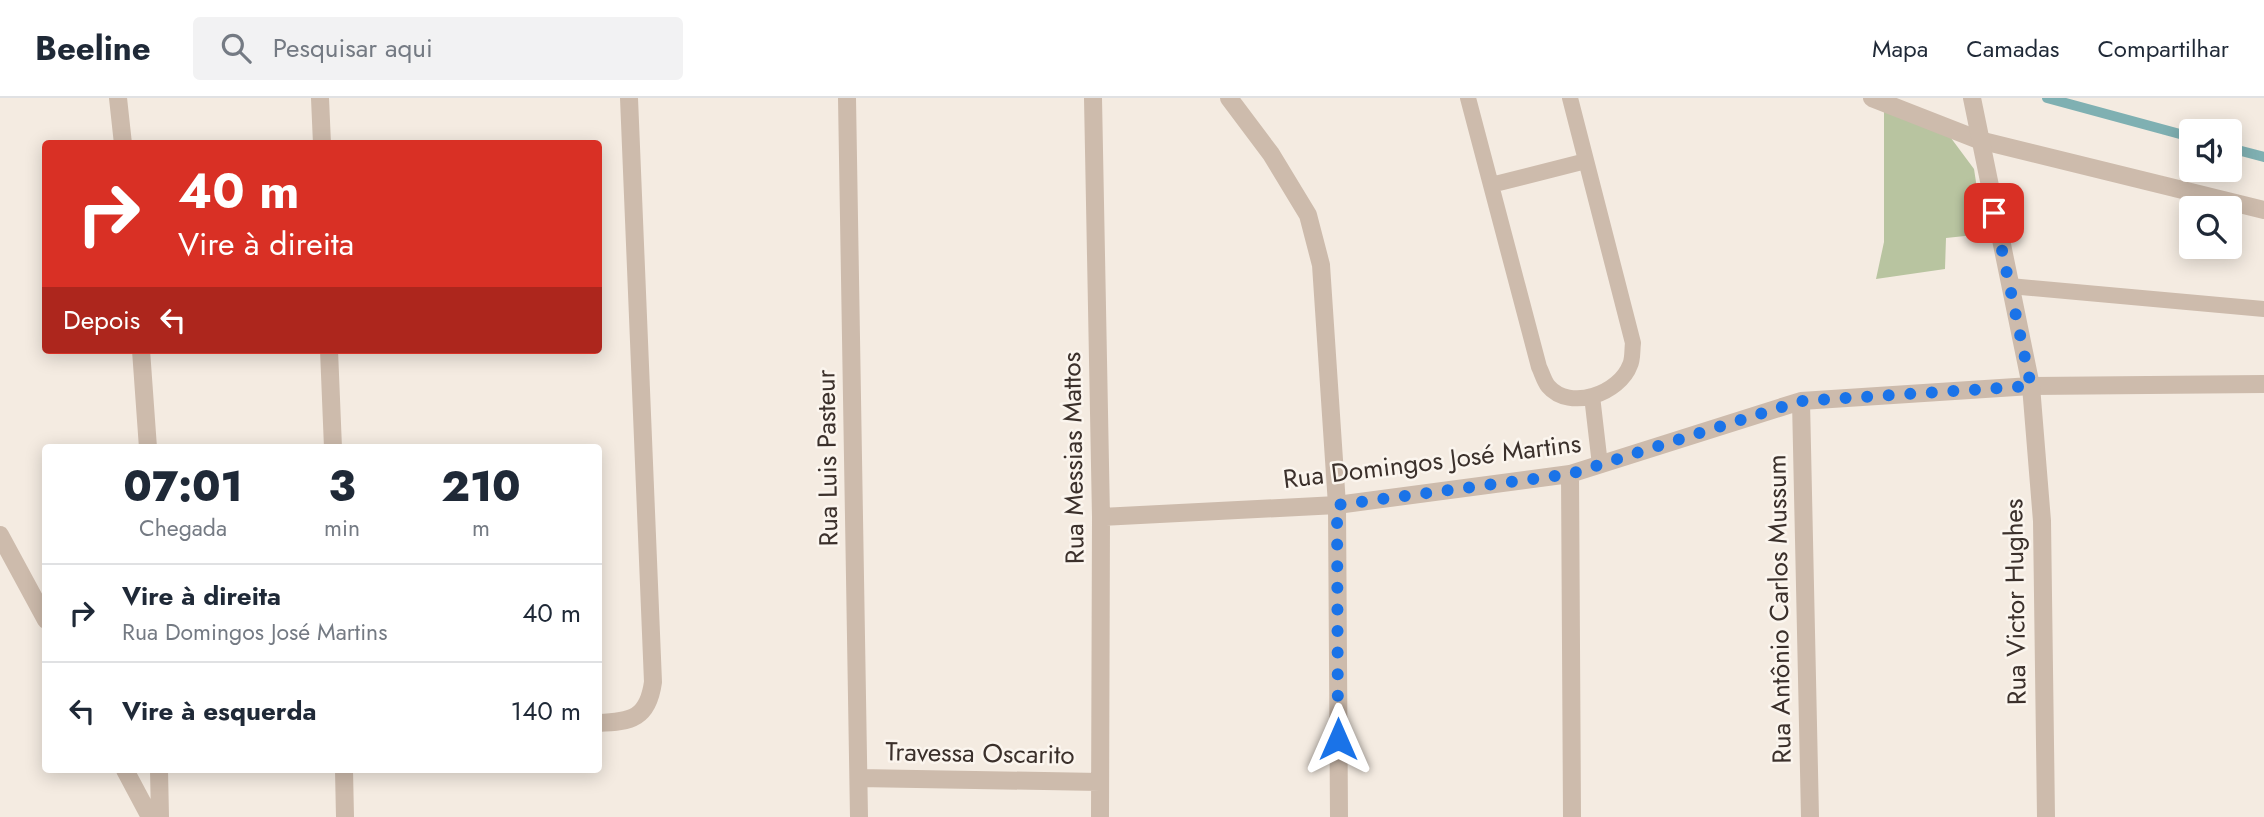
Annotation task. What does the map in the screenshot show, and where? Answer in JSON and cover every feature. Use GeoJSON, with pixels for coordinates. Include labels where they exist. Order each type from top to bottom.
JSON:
{"type":"FeatureCollection","features":[{"type":"Feature","properties":{"kind":"street"},"geometry":{"type":"LineString","coordinates":[[118,98],[123,140]]}},
{"type":"Feature","properties":{"kind":"street"},"geometry":{"type":"LineString","coordinates":[[320,98],[321,140]]}},
{"type":"Feature","properties":{"kind":"street"},"geometry":{"type":"LineString","coordinates":[[602,723],[623,722],[640,714],[650,703],[653,682],[629,98]]}},
{"type":"Feature","properties":{"kind":"street","name":"Rua Luis Pasteur"},"geometry":{"type":"LineString","coordinates":[[847,98],[859,817]]}},
{"type":"Feature","properties":{"kind":"street","name":"Rua Messias Mattos"},"geometry":{"type":"LineString","coordinates":[[1093,98],[1101,517],[1100,817]]}},
{"type":"Feature","properties":{"kind":"street"},"geometry":{"type":"LineString","coordinates":[[1229,98],[1271,154],[1308,215],[1321,265],[1337,505],[1339,817]]}},
{"type":"Feature","properties":{"kind":"street"},"geometry":{"type":"LineString","coordinates":[[1872,98],[1979,140],[2264,211]]}},
{"type":"Feature","properties":{"kind":"street","name":"Rua Victor Hughes"},"geometry":{"type":"LineString","coordinates":[[1972,100],[2031,386],[2042,521],[2046,817]]}},
{"type":"Feature","properties":{"kind":"street"},"geometry":{"type":"LineString","coordinates":[[141,354],[148,444]]}},
{"type":"Feature","properties":{"kind":"street"},"geometry":{"type":"LineString","coordinates":[[329,354],[333,444]]}},
{"type":"Feature","properties":{"kind":"street","name":"Rua Domingos José Martins"},"geometry":{"type":"LineString","coordinates":[[1101,517],[1337,505],[1570,474],[1801,401],[2031,386],[2264,384]]}},
{"type":"Feature","properties":{"kind":"street","name":"Rua Antônio Carlos Mussum"},"geometry":{"type":"LineString","coordinates":[[1801,401],[1810,817]]}},
{"type":"Feature","properties":{"kind":"street"},"geometry":{"type":"LineString","coordinates":[[1570,474],[1572,817]]}},
{"type":"Feature","properties":{"kind":"street"},"geometry":{"type":"LineString","coordinates":[[0,535],[42,613]]}},
{"type":"Feature","properties":{"kind":"street"},"geometry":{"type":"LineString","coordinates":[[127,773],[150,817]]}},
{"type":"Feature","properties":{"kind":"street"},"geometry":{"type":"LineString","coordinates":[[159,773],[160,817]]}},
{"type":"Feature","properties":{"kind":"street"},"geometry":{"type":"LineString","coordinates":[[344,773],[345,817]]}},
{"type":"Feature","properties":{"kind":"street","name":"Travessa Oscarito"},"geometry":{"type":"LineString","coordinates":[[859,778],[1100,782]]}},
{"type":"Feature","properties":{"kind":"lane"},"geometry":{"type":"LineString","coordinates":[[1468,98],[1539,367],[1549,387],[1570,398],[1592,397],[1614,387],[1630,366],[1633,344],[1570,98]]}},
{"type":"Feature","properties":{"kind":"lane"},"geometry":{"type":"LineString","coordinates":[[1491,185],[1586,161]]}},
{"type":"Feature","properties":{"kind":"lane"},"geometry":{"type":"LineString","coordinates":[[2010,286],[2264,309]]}},
{"type":"Feature","properties":{"kind":"lane"},"geometry":{"type":"LineString","coordinates":[[1592,397],[1600,465]]}},
{"type":"Feature","properties":{"kind":"green space"},"geometry":{"type":"Polygon","coordinates":[[[1884,110],[1948,134],[1974,169],[1984,234],[1946,238],[1945,269],[1876,279],[1884,242],[1884,110]]]}},
{"type":"Feature","properties":{"kind":"waterway"},"geometry":{"type":"LineString","coordinates":[[2047,98],[2179,134]]}},
{"type":"Feature","properties":{"kind":"waterway"},"geometry":{"type":"LineString","coordinates":[[2242,151],[2264,157]]}},
{"type":"Feature","properties":{"kind":"route"},"geometry":{"type":"LineString","coordinates":[[1338,739],[1337,505],[1570,474],[1801,401],[2031,386],[1994,213]]}}]}
